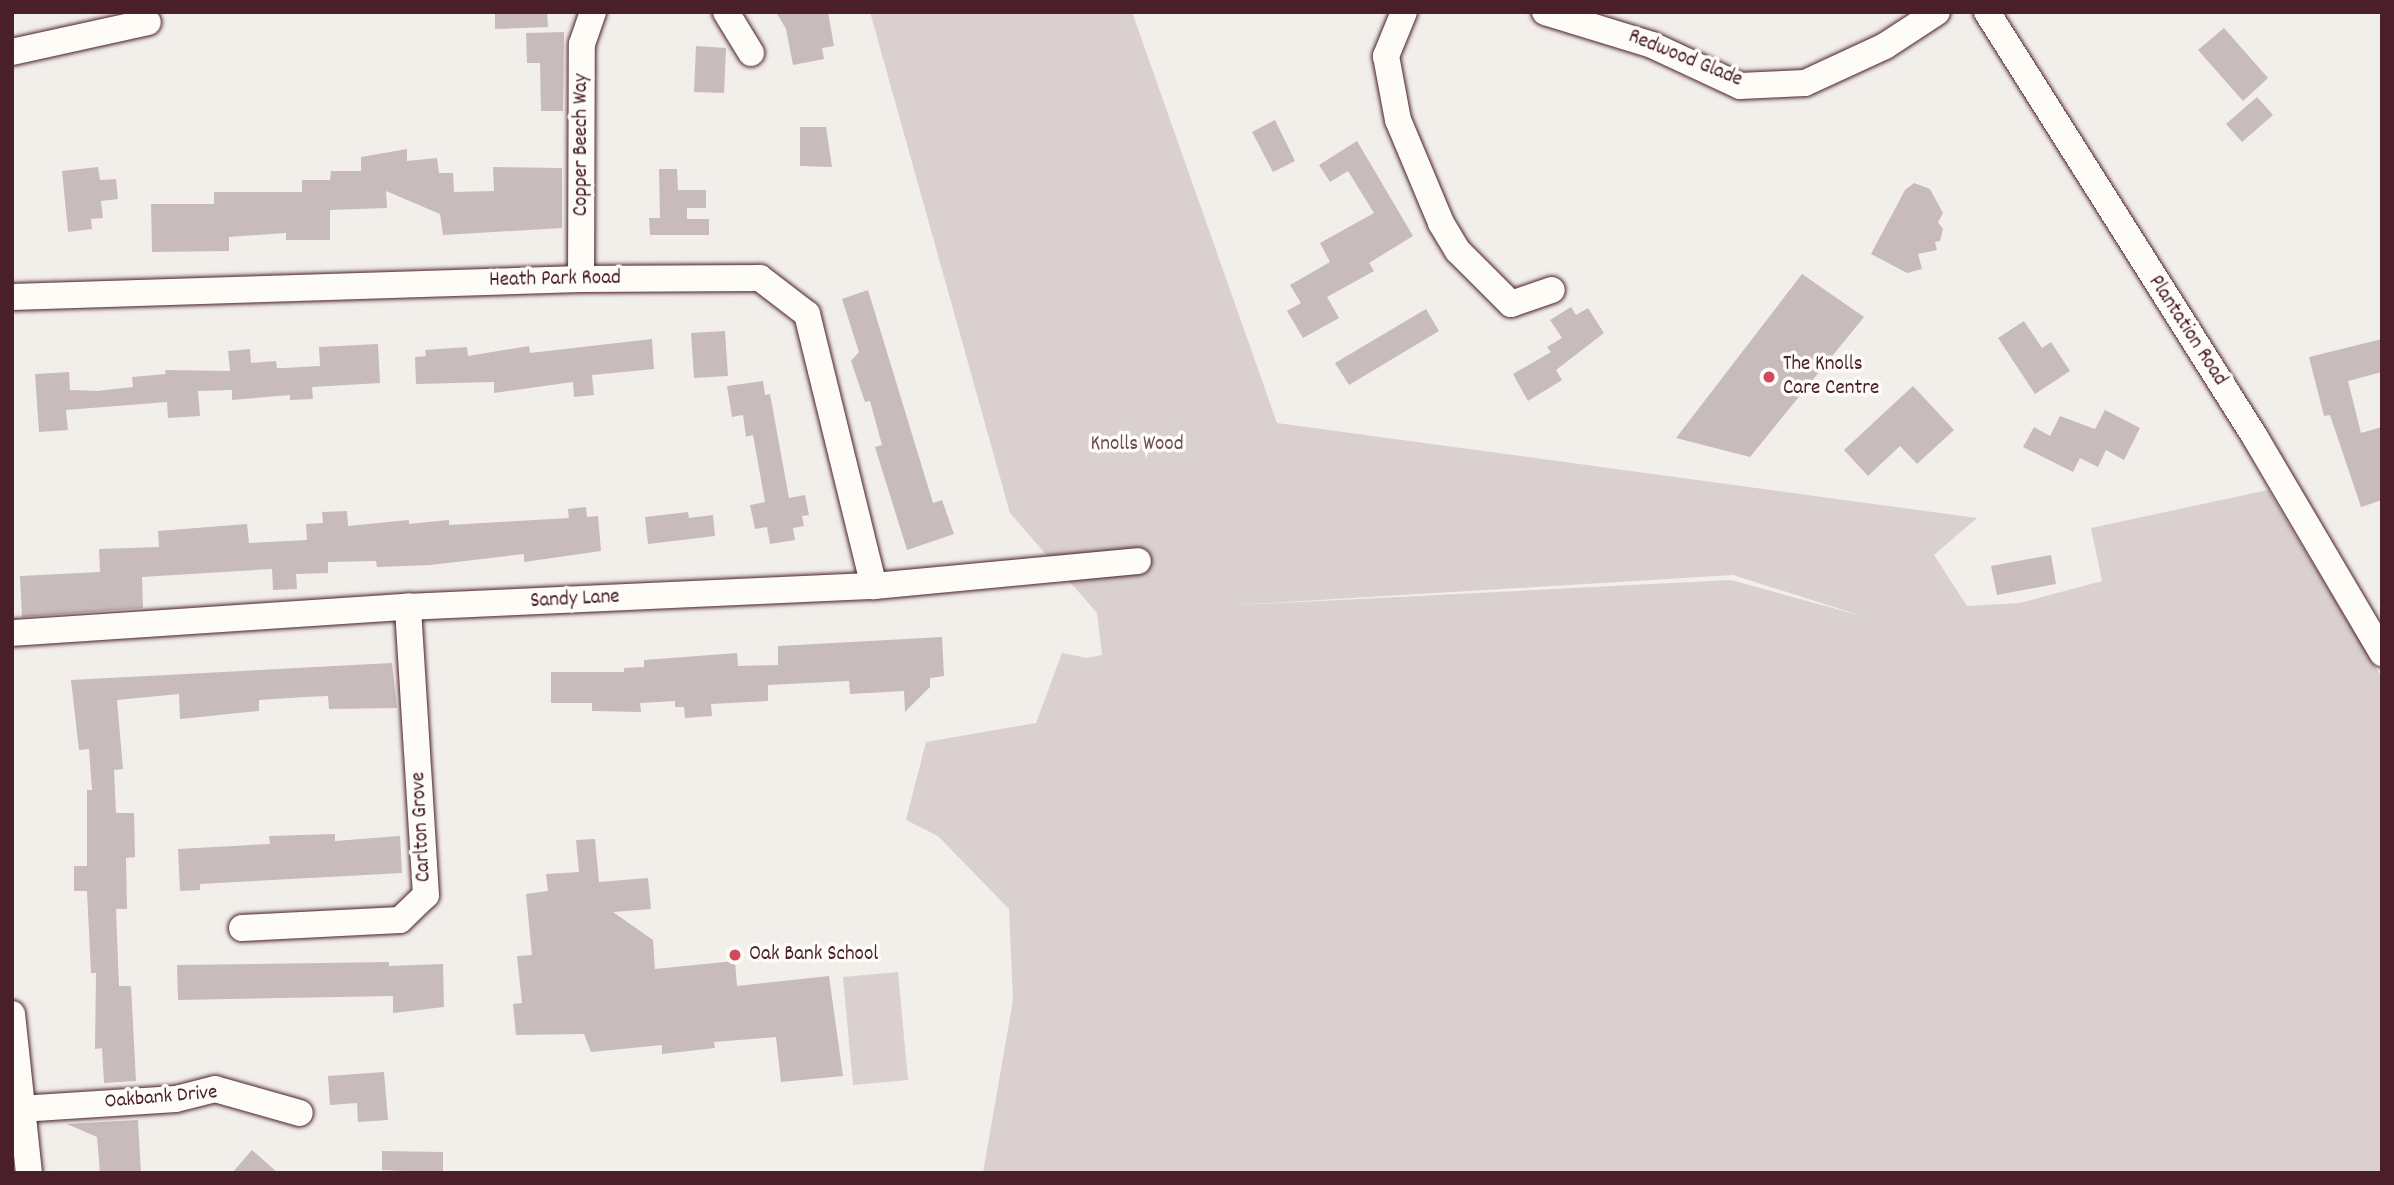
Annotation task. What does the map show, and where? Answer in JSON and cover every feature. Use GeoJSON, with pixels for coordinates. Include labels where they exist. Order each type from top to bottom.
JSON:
{"type":"FeatureCollection","features":[{"type":"Feature","properties":{"kind":"street","name":"Copper Beech Way"},"geometry":{"type":"LineString","coordinates":[[581,279],[582,44],[593,12]]}},
{"type":"Feature","properties":{"kind":"street"},"geometry":{"type":"LineString","coordinates":[[726,12],[751,53]]}},
{"type":"Feature","properties":{"kind":"street"},"geometry":{"type":"LineString","coordinates":[[1404,12],[1386,56],[1398,120],[1441,223],[1458,251],[1511,304],[1552,290]]}},
{"type":"Feature","properties":{"kind":"street","name":"Redwood Glade"},"geometry":{"type":"LineString","coordinates":[[1545,12],[1641,41],[1740,86],[1805,83],[1885,46],[1937,12]]}},
{"type":"Feature","properties":{"kind":"street","name":"Plantation Road"},"geometry":{"type":"LineString","coordinates":[[1987,12],[2255,437],[2382,653]]}},
{"type":"Feature","properties":{"kind":"street"},"geometry":{"type":"LineString","coordinates":[[12,52],[148,22]]}},
{"type":"Feature","properties":{"kind":"street","name":"Heath Park Road"},"geometry":{"type":"LineString","coordinates":[[12,297],[581,279],[760,278],[807,314],[874,586]]}},
{"type":"Feature","properties":{"kind":"street","name":"Sandy Lane"},"geometry":{"type":"LineString","coordinates":[[12,633],[408,607],[874,586],[1138,561]]}},
{"type":"Feature","properties":{"kind":"street","name":"Carlton Grove"},"geometry":{"type":"LineString","coordinates":[[242,928],[400,920],[426,895],[408,607]]}},
{"type":"Feature","properties":{"kind":"street"},"geometry":{"type":"LineString","coordinates":[[12,1014],[20,1109],[29,1173]]}},
{"type":"Feature","properties":{"kind":"street","name":"Oakbank Drive"},"geometry":{"type":"LineString","coordinates":[[20,1109],[176,1099],[215,1089],[300,1113]]}},
{"type":"Feature","properties":{"kind":"green space","name":"Knolls Wood"},"geometry":{"type":"Polygon","coordinates":[[[870,12],[1132,12],[1277,423],[1977,518],[1934,555],[1967,606],[2020,603],[2102,581],[2091,528],[2268,490],[2382,678],[2382,1173],[983,1173],[1013,1000],[1009,909],[938,836],[906,820],[926,742],[1036,723],[1062,653],[1087,658],[1102,655],[1097,613],[1010,513],[870,12]],[[1733,575],[1220,606],[1731,580],[1862,616],[1733,575]]]}},
{"type":"Feature","properties":{"kind":"green space"},"geometry":{"type":"Polygon","coordinates":[[[898,972],[908,1080],[853,1085],[843,977],[898,972]]]}},
{"type":"Feature","properties":{"kind":"building"},"geometry":{"type":"Polygon","coordinates":[[[495,12],[547,12],[548,27],[495,29],[495,12]]]}},
{"type":"Feature","properties":{"kind":"building"},"geometry":{"type":"Polygon","coordinates":[[[776,12],[828,12],[834,46],[822,48],[824,59],[793,65],[786,29],[776,12]]]}},
{"type":"Feature","properties":{"kind":"building"},"geometry":{"type":"Polygon","coordinates":[[[2224,28],[2268,78],[2243,101],[2198,50],[2224,28]]]}},
{"type":"Feature","properties":{"kind":"building"},"geometry":{"type":"Polygon","coordinates":[[[564,32],[563,111],[541,111],[540,63],[527,63],[526,33],[564,32]]]}},
{"type":"Feature","properties":{"kind":"building"},"geometry":{"type":"Polygon","coordinates":[[[696,46],[726,48],[724,93],[694,92],[696,46]]]}},
{"type":"Feature","properties":{"kind":"building"},"geometry":{"type":"Polygon","coordinates":[[[2257,97],[2273,115],[2242,142],[2226,124],[2257,97]]]}},
{"type":"Feature","properties":{"kind":"building"},"geometry":{"type":"Polygon","coordinates":[[[1275,120],[1295,161],[1273,172],[1252,132],[1275,120]]]}},
{"type":"Feature","properties":{"kind":"building"},"geometry":{"type":"Polygon","coordinates":[[[800,127],[826,127],[832,167],[800,166],[800,127]]]}},
{"type":"Feature","properties":{"kind":"building"},"geometry":{"type":"Polygon","coordinates":[[[1357,141],[1413,236],[1369,263],[1374,271],[1327,297],[1339,318],[1303,338],[1287,311],[1301,303],[1290,285],[1330,262],[1320,243],[1374,213],[1348,171],[1330,182],[1319,165],[1357,141]]]}},
{"type":"Feature","properties":{"kind":"building"},"geometry":{"type":"Polygon","coordinates":[[[407,149],[407,161],[437,158],[439,173],[453,173],[454,192],[494,191],[493,167],[562,168],[562,228],[443,235],[440,214],[386,191],[387,208],[330,210],[330,240],[286,240],[286,233],[229,237],[229,251],[152,252],[151,204],[214,204],[214,192],[302,192],[302,180],[330,180],[331,171],[361,171],[361,157],[407,149]]]}},
{"type":"Feature","properties":{"kind":"building"},"geometry":{"type":"Polygon","coordinates":[[[98,167],[100,180],[116,179],[118,199],[101,201],[103,218],[91,219],[92,229],[68,232],[62,171],[98,167]]]}},
{"type":"Feature","properties":{"kind":"building"},"geometry":{"type":"Polygon","coordinates":[[[659,169],[677,169],[678,190],[706,190],[706,208],[687,208],[687,219],[709,219],[709,235],[650,235],[649,218],[660,218],[659,169]]]}},
{"type":"Feature","properties":{"kind":"building"},"geometry":{"type":"Polygon","coordinates":[[[1914,183],[1930,189],[1943,213],[1938,222],[1943,229],[1940,241],[1935,242],[1937,250],[1918,254],[1922,269],[1907,273],[1871,254],[1905,190],[1914,183]]]}},
{"type":"Feature","properties":{"kind":"building","name":"The Knolls Care Centre"},"geometry":{"type":"Polygon","coordinates":[[[1802,274],[1864,317],[1750,457],[1676,438],[1802,274]]]}},
{"type":"Feature","properties":{"kind":"building"},"geometry":{"type":"Polygon","coordinates":[[[868,290],[933,503],[942,500],[954,534],[907,550],[875,447],[882,445],[870,401],[865,402],[851,361],[859,352],[842,299],[868,290]]]}},
{"type":"Feature","properties":{"kind":"building"},"geometry":{"type":"Polygon","coordinates":[[[1571,307],[1576,315],[1588,308],[1604,333],[1556,370],[1562,380],[1528,401],[1513,374],[1551,352],[1547,347],[1562,338],[1550,320],[1571,307]]]}},
{"type":"Feature","properties":{"kind":"building"},"geometry":{"type":"Polygon","coordinates":[[[1426,309],[1439,331],[1349,385],[1335,363],[1426,309]]]}},
{"type":"Feature","properties":{"kind":"building"},"geometry":{"type":"Polygon","coordinates":[[[2024,321],[2042,348],[2051,342],[2070,371],[2035,394],[1998,338],[2024,321]]]}},
{"type":"Feature","properties":{"kind":"building"},"geometry":{"type":"Polygon","coordinates":[[[725,331],[728,376],[694,378],[691,333],[725,331]]]}},
{"type":"Feature","properties":{"kind":"building"},"geometry":{"type":"Polygon","coordinates":[[[652,339],[654,369],[592,375],[594,395],[574,397],[573,382],[494,393],[494,382],[416,384],[415,357],[426,356],[425,350],[467,347],[468,356],[529,346],[530,353],[652,339]]]}},
{"type":"Feature","properties":{"kind":"building"},"geometry":{"type":"Polygon","coordinates":[[[2382,339],[2382,372],[2348,381],[2361,433],[2382,427],[2382,500],[2361,507],[2330,415],[2324,416],[2309,357],[2382,339]]]}},
{"type":"Feature","properties":{"kind":"building"},"geometry":{"type":"Polygon","coordinates":[[[378,344],[380,383],[312,387],[313,399],[290,400],[290,395],[232,400],[232,390],[198,391],[200,416],[168,418],[167,402],[66,410],[68,430],[39,432],[35,374],[69,372],[70,390],[97,391],[133,387],[132,377],[166,374],[165,370],[230,371],[228,351],[250,349],[251,363],[276,361],[277,368],[283,368],[320,366],[319,347],[378,344]]]}},
{"type":"Feature","properties":{"kind":"building"},"geometry":{"type":"Polygon","coordinates":[[[763,381],[765,395],[770,394],[789,498],[805,495],[809,515],[802,516],[804,526],[793,528],[795,540],[770,544],[767,527],[755,529],[750,505],[765,502],[753,435],[746,437],[743,415],[732,417],[727,386],[763,381]]]}},
{"type":"Feature","properties":{"kind":"building"},"geometry":{"type":"Polygon","coordinates":[[[1913,386],[1954,430],[1917,464],[1900,446],[1868,476],[1844,450],[1913,386]]]}},
{"type":"Feature","properties":{"kind":"building"},"geometry":{"type":"Polygon","coordinates":[[[2105,410],[2140,428],[2124,460],[2106,450],[2098,467],[2080,458],[2073,472],[2023,447],[2034,427],[2050,436],[2060,416],[2095,429],[2105,410]]]}},
{"type":"Feature","properties":{"kind":"building"},"geometry":{"type":"Polygon","coordinates":[[[586,507],[587,517],[598,516],[601,551],[524,562],[524,554],[430,565],[377,567],[376,561],[328,562],[328,573],[296,574],[297,589],[273,590],[272,569],[142,577],[143,608],[22,617],[20,576],[100,572],[99,549],[159,547],[158,531],[247,524],[249,543],[307,540],[306,524],[323,523],[322,512],[347,511],[348,526],[409,520],[409,524],[449,520],[449,525],[569,518],[568,509],[586,507]]]}},
{"type":"Feature","properties":{"kind":"building"},"geometry":{"type":"Polygon","coordinates":[[[688,512],[689,518],[713,515],[715,536],[648,544],[645,517],[688,512]]]}},
{"type":"Feature","properties":{"kind":"building"},"geometry":{"type":"Polygon","coordinates":[[[2051,555],[2056,584],[1997,595],[1991,566],[2051,555]]]}},
{"type":"Feature","properties":{"kind":"building"},"geometry":{"type":"Polygon","coordinates":[[[942,637],[944,676],[930,678],[930,687],[905,712],[904,691],[850,694],[849,681],[768,685],[768,701],[711,704],[712,716],[685,718],[684,707],[675,707],[675,701],[640,703],[641,712],[592,711],[592,703],[551,703],[551,672],[624,672],[624,668],[644,667],[644,660],[737,653],[738,666],[778,665],[778,646],[942,637]]]}},
{"type":"Feature","properties":{"kind":"building"},"geometry":{"type":"Polygon","coordinates":[[[392,663],[397,708],[329,709],[328,696],[305,697],[259,700],[259,711],[180,719],[179,694],[117,700],[123,769],[114,770],[116,813],[134,813],[135,857],[126,858],[127,909],[116,909],[119,986],[131,986],[136,1081],[104,1083],[102,1048],[95,1049],[96,973],[91,973],[87,891],[74,891],[74,866],[87,866],[87,790],[92,790],[89,749],[79,750],[71,680],[392,663]]]}},
{"type":"Feature","properties":{"kind":"building"},"geometry":{"type":"Polygon","coordinates":[[[335,834],[335,841],[400,836],[402,873],[200,884],[200,890],[180,891],[178,849],[270,844],[269,836],[335,834]]]}},
{"type":"Feature","properties":{"kind":"building"},"geometry":{"type":"Polygon","coordinates":[[[595,839],[599,882],[648,878],[651,909],[613,912],[653,940],[655,969],[735,961],[737,986],[829,976],[843,1076],[781,1082],[776,1037],[714,1042],[715,1048],[662,1054],[662,1045],[591,1052],[584,1034],[516,1035],[513,1004],[522,1003],[517,956],[532,955],[526,894],[548,891],[546,874],[579,872],[576,840],[595,839]]]}},
{"type":"Feature","properties":{"kind":"building"},"geometry":{"type":"Polygon","coordinates":[[[389,962],[389,966],[443,964],[444,1007],[393,1013],[393,996],[178,1000],[177,965],[389,962]]]}},
{"type":"Feature","properties":{"kind":"building"},"geometry":{"type":"Polygon","coordinates":[[[384,1072],[388,1120],[358,1122],[357,1103],[330,1105],[328,1076],[384,1072]]]}},
{"type":"Feature","properties":{"kind":"building"},"geometry":{"type":"Polygon","coordinates":[[[138,1120],[141,1173],[100,1173],[97,1137],[67,1124],[138,1120]]]}},
{"type":"Feature","properties":{"kind":"building"},"geometry":{"type":"Polygon","coordinates":[[[252,1150],[278,1173],[232,1173],[252,1150]]]}},
{"type":"Feature","properties":{"kind":"building"},"geometry":{"type":"Polygon","coordinates":[[[382,1151],[443,1152],[443,1173],[382,1170],[382,1151]]]}},
{"type":"Feature","properties":{"kind":"place","name":"The Knolls Care Centre"},"geometry":{"type":"Point","coordinates":[1769,377]}},
{"type":"Feature","properties":{"kind":"place","name":"Oak Bank School"},"geometry":{"type":"Point","coordinates":[735,955]}}]}
